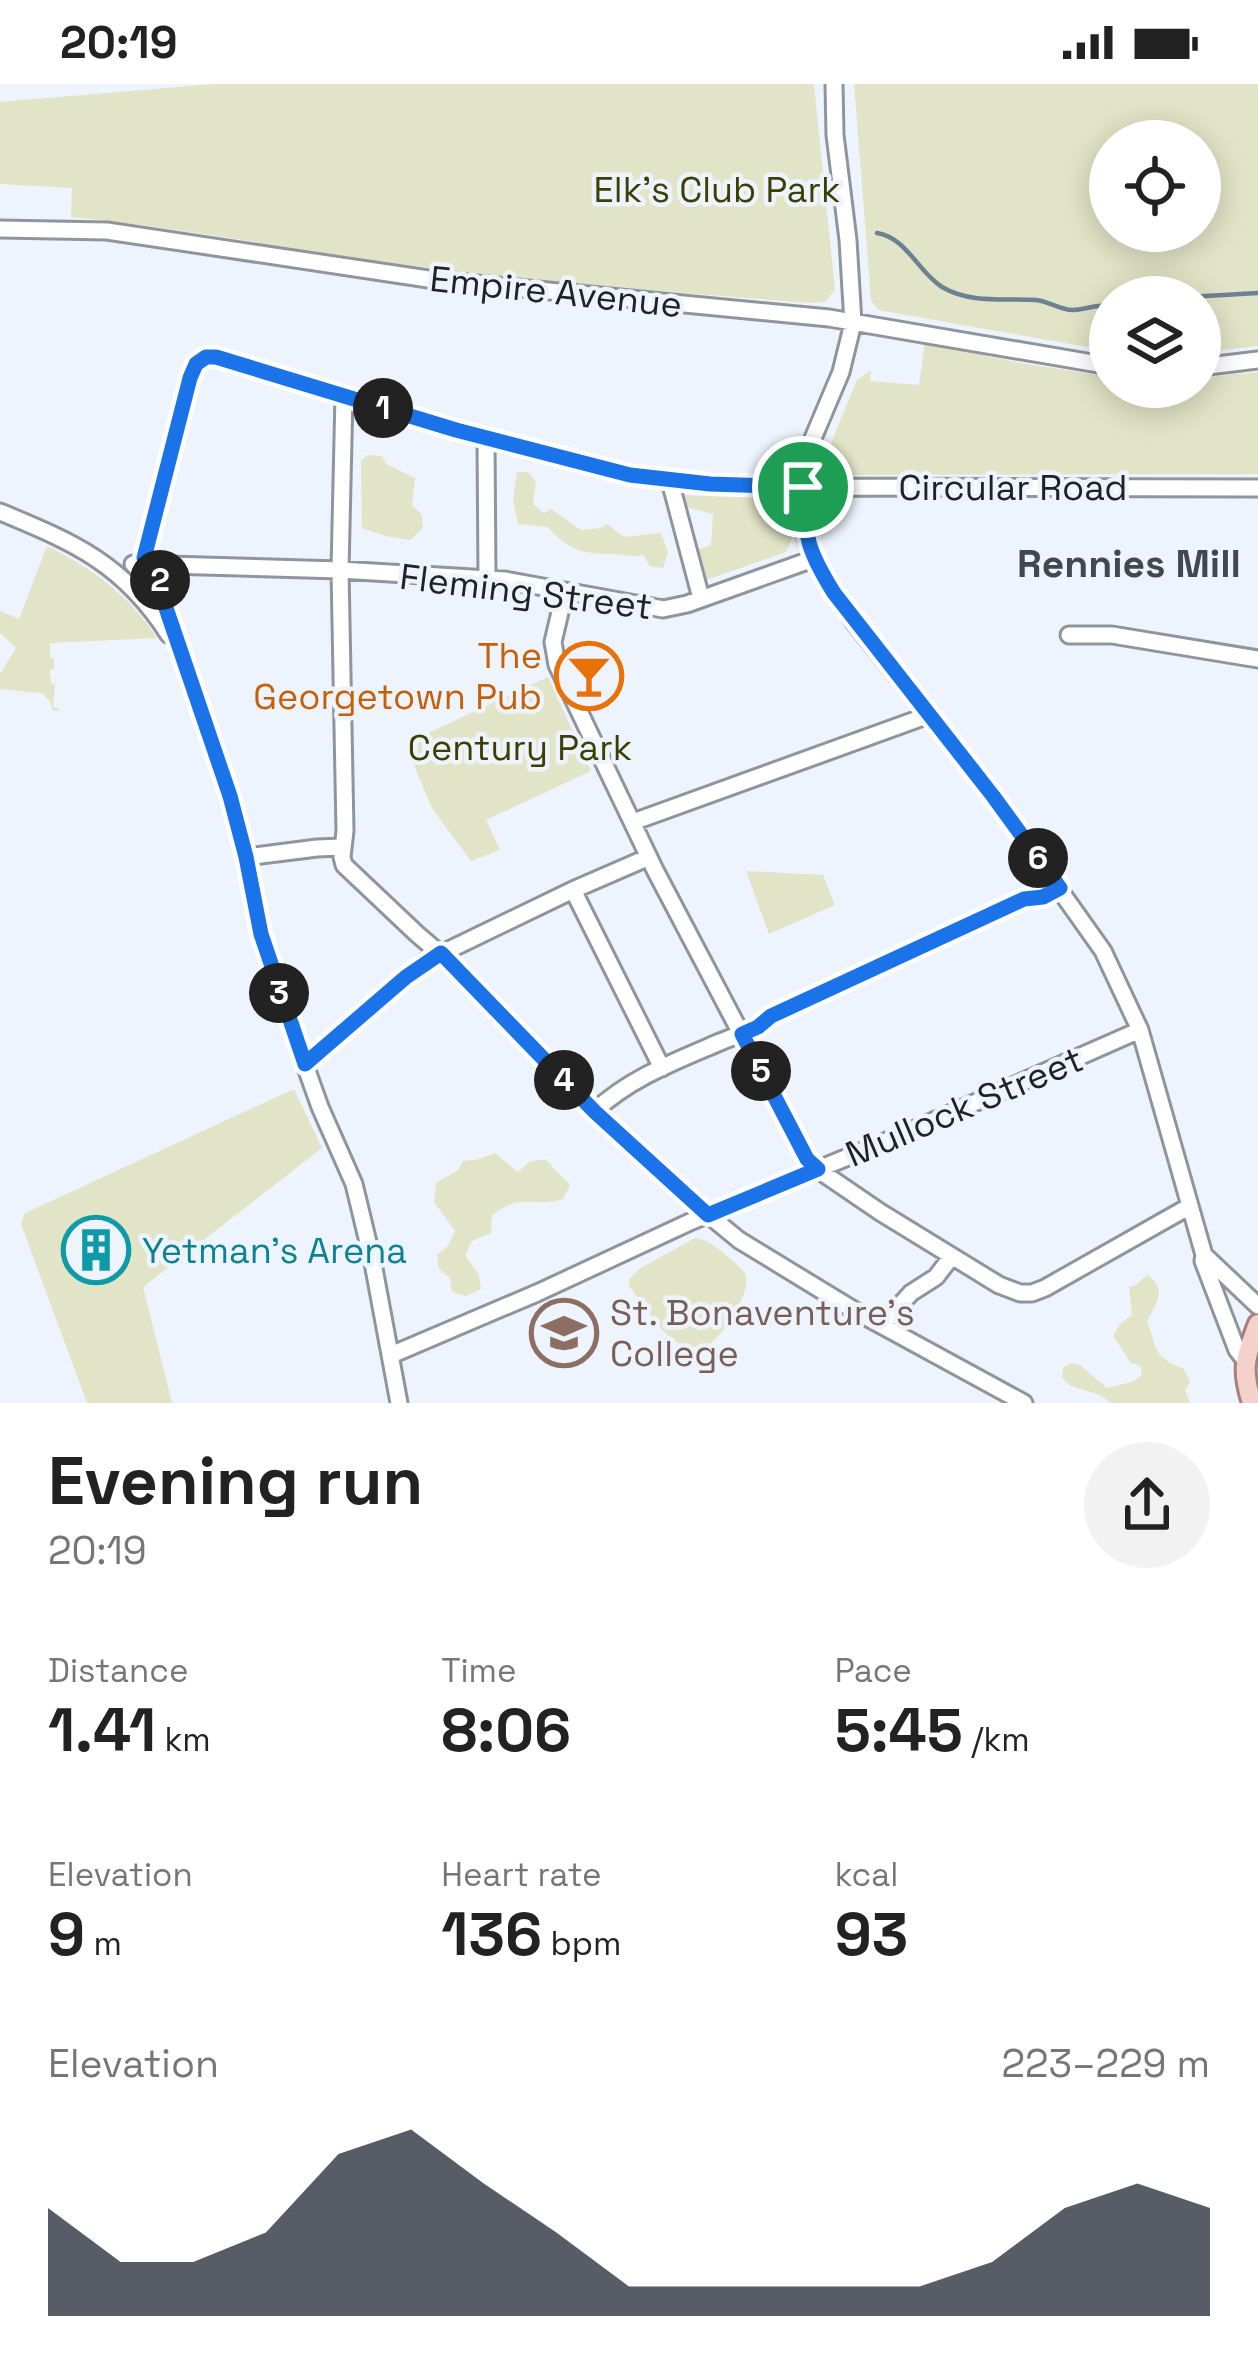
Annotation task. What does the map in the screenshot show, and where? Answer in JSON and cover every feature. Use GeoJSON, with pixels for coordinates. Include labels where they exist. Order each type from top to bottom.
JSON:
{"type":"FeatureCollection","features":[{"type":"Feature","properties":{"kind":"main road"},"geometry":{"type":"LineString","coordinates":[[1252,1403],[1244,1359],[1258,1324]]}},
{"type":"Feature","properties":{"kind":"street"},"geometry":{"type":"LineString","coordinates":[[834,84],[853,322],[841,372],[811,443],[803,487],[805,535],[813,559],[854,622],[1060,888],[1103,951],[1140,1030],[1203,1261],[1244,1359]]}},
{"type":"Feature","properties":{"kind":"street","name":"Empire Avenue"},"geometry":{"type":"LineString","coordinates":[[0,230],[106,231],[435,280],[853,322],[1089,362]]}},
{"type":"Feature","properties":{"kind":"street","name":"Circular Road"},"geometry":{"type":"LineString","coordinates":[[145,562],[194,370],[201,359],[216,357],[486,439],[670,481],[803,487],[1258,488]]}},
{"type":"Feature","properties":{"kind":"street"},"geometry":{"type":"LineString","coordinates":[[1221,365],[1258,360]]}},
{"type":"Feature","properties":{"kind":"street"},"geometry":{"type":"LineString","coordinates":[[344,395],[340,570],[344,865],[441,953],[595,1112],[708,1215],[786,1270],[1015,1401]]}},
{"type":"Feature","properties":{"kind":"street"},"geometry":{"type":"LineString","coordinates":[[486,439],[487,579]]}},
{"type":"Feature","properties":{"kind":"street"},"geometry":{"type":"LineString","coordinates":[[670,481],[700,598]]}},
{"type":"Feature","properties":{"kind":"street"},"geometry":{"type":"LineString","coordinates":[[0,512],[108,564],[145,600],[180,652]]}},
{"type":"Feature","properties":{"kind":"street","name":"Fleming Street"},"geometry":{"type":"LineString","coordinates":[[108,564],[487,579],[654,609],[673,608],[813,559]]}},
{"type":"Feature","properties":{"kind":"street"},"geometry":{"type":"LineString","coordinates":[[145,562],[161,592],[219,762],[246,857],[261,934],[320,1107],[354,1184],[399,1403]]}},
{"type":"Feature","properties":{"kind":"street"},"geometry":{"type":"LineString","coordinates":[[565,591],[553,642],[557,664],[650,857],[807,1159],[952,1256],[1020,1293],[1033,1293],[1060,1281],[1190,1207]]}},
{"type":"Feature","properties":{"kind":"street"},"geometry":{"type":"LineString","coordinates":[[1069,635],[1112,634],[1258,659]]}},
{"type":"Feature","properties":{"kind":"street"},"geometry":{"type":"LineString","coordinates":[[633,822],[929,715]]}},
{"type":"Feature","properties":{"kind":"street"},"geometry":{"type":"LineString","coordinates":[[246,857],[342,848]]}},
{"type":"Feature","properties":{"kind":"street"},"geometry":{"type":"LineString","coordinates":[[305,1064],[441,953],[650,857]]}},
{"type":"Feature","properties":{"kind":"street"},"geometry":{"type":"LineString","coordinates":[[595,1112],[611,1096],[662,1068],[1024,899],[1043,897],[1060,888]]}},
{"type":"Feature","properties":{"kind":"street"},"geometry":{"type":"LineString","coordinates":[[573,890],[662,1068]]}},
{"type":"Feature","properties":{"kind":"street","name":"Mullock Street"},"geometry":{"type":"LineString","coordinates":[[392,1355],[1140,1030]]}},
{"type":"Feature","properties":{"kind":"street"},"geometry":{"type":"LineString","coordinates":[[1204,1255],[1258,1306]]}},
{"type":"Feature","properties":{"kind":"street"},"geometry":{"type":"LineString","coordinates":[[882,1325],[911,1293],[936,1277],[952,1256]]}},
{"type":"Feature","properties":{"kind":"green space","name":"Elk's Club Park"},"geometry":{"type":"Polygon","coordinates":[[[214,84],[814,84],[835,290],[825,302],[810,303],[407,265],[71,217],[72,188],[0,184],[0,102],[214,84]]]}},
{"type":"Feature","properties":{"kind":"green space"},"geometry":{"type":"Polygon","coordinates":[[[854,84],[1258,84],[1258,346],[1221,350],[1221,276],[1089,276],[1089,347],[878,310],[871,300],[854,84]]]}},
{"type":"Feature","properties":{"kind":"green space"},"geometry":{"type":"Polygon","coordinates":[[[925,343],[1089,374],[1089,408],[1221,408],[1221,376],[1258,372],[1258,474],[836,475],[826,465],[857,380],[871,370],[870,381],[919,385],[925,343]]]}},
{"type":"Feature","properties":{"kind":"green space"},"geometry":{"type":"Polygon","coordinates":[[[367,455],[382,456],[386,464],[415,478],[412,505],[422,515],[423,528],[410,540],[362,528],[361,461],[367,455]]]}},
{"type":"Feature","properties":{"kind":"green space"},"geometry":{"type":"Polygon","coordinates":[[[517,472],[528,472],[536,482],[533,504],[544,513],[551,509],[581,530],[607,524],[624,537],[661,533],[668,552],[663,568],[650,566],[643,555],[584,552],[569,546],[548,527],[518,524],[513,499],[517,472]]]}},
{"type":"Feature","properties":{"kind":"green space"},"geometry":{"type":"Polygon","coordinates":[[[679,495],[770,498],[783,504],[793,537],[786,552],[700,582],[694,551],[711,545],[713,514],[682,506],[679,495]]]}},
{"type":"Feature","properties":{"kind":"green space"},"geometry":{"type":"Polygon","coordinates":[[[47,546],[109,584],[157,638],[50,643],[53,707],[58,711],[52,710],[42,693],[0,689],[0,674],[16,648],[0,633],[0,611],[19,619],[47,546]]]}},
{"type":"Feature","properties":{"kind":"green space","name":"Century Park"},"geometry":{"type":"Polygon","coordinates":[[[548,677],[591,771],[486,820],[500,850],[471,861],[432,808],[405,744],[548,677]]]}},
{"type":"Feature","properties":{"kind":"green space"},"geometry":{"type":"Polygon","coordinates":[[[746,871],[823,875],[835,905],[769,934],[746,871]]]}},
{"type":"Feature","properties":{"kind":"green space"},"geometry":{"type":"Polygon","coordinates":[[[294,1089],[322,1148],[143,1287],[172,1403],[87,1403],[21,1224],[25,1213],[294,1089]]]}},
{"type":"Feature","properties":{"kind":"green space"},"geometry":{"type":"Polygon","coordinates":[[[495,1153],[518,1172],[529,1162],[545,1159],[570,1185],[563,1199],[520,1202],[492,1215],[491,1233],[472,1241],[465,1255],[479,1275],[481,1289],[466,1296],[452,1292],[450,1278],[439,1269],[437,1255],[455,1231],[434,1202],[436,1183],[458,1170],[463,1161],[495,1153]]]}},
{"type":"Feature","properties":{"kind":"green space"},"geometry":{"type":"Polygon","coordinates":[[[695,1238],[712,1244],[746,1276],[739,1304],[726,1326],[712,1342],[698,1347],[672,1339],[629,1286],[639,1269],[695,1238]]]}},
{"type":"Feature","properties":{"kind":"green space"},"geometry":{"type":"Polygon","coordinates":[[[1147,1275],[1159,1291],[1147,1322],[1155,1346],[1161,1356],[1184,1369],[1190,1382],[1185,1390],[1190,1403],[1111,1403],[1062,1378],[1063,1368],[1071,1363],[1107,1388],[1142,1375],[1141,1366],[1131,1363],[1113,1336],[1132,1315],[1129,1287],[1147,1275]]]}},
{"type":"Feature","properties":{"kind":"waterway"},"geometry":{"type":"LineString","coordinates":[[877,233],[896,241],[942,287],[964,296],[1036,300],[1072,310],[1089,308]]}},
{"type":"Feature","properties":{"kind":"waterway"},"geometry":{"type":"LineString","coordinates":[[1221,295],[1258,293]]}},
{"type":"Feature","properties":{"kind":"place","name":"The Georgetown Pub"},"geometry":{"type":"Point","coordinates":[589,676]}},
{"type":"Feature","properties":{"kind":"place","name":"Yetman's Arena"},"geometry":{"type":"Point","coordinates":[96,1250]}},
{"type":"Feature","properties":{"kind":"place","name":"St. Bonaventure's College"},"geometry":{"type":"Point","coordinates":[564,1333]}},
{"type":"Feature","properties":{"kind":"district","name":"Rennies Mill"},"geometry":{"type":"Point","coordinates":[1129,563]}},
{"type":"Feature","properties":{"kind":"route"},"geometry":{"type":"LineString","coordinates":[[216,357],[456,430],[630,475],[803,487],[805,535],[834,593],[1060,888],[1043,897],[1024,899],[771,1016],[742,1034],[807,1159],[818,1169],[708,1215],[595,1112],[441,953],[305,1064],[273,975],[238,823],[161,592],[159,566],[144,558],[196,364],[216,357]]}}]}
